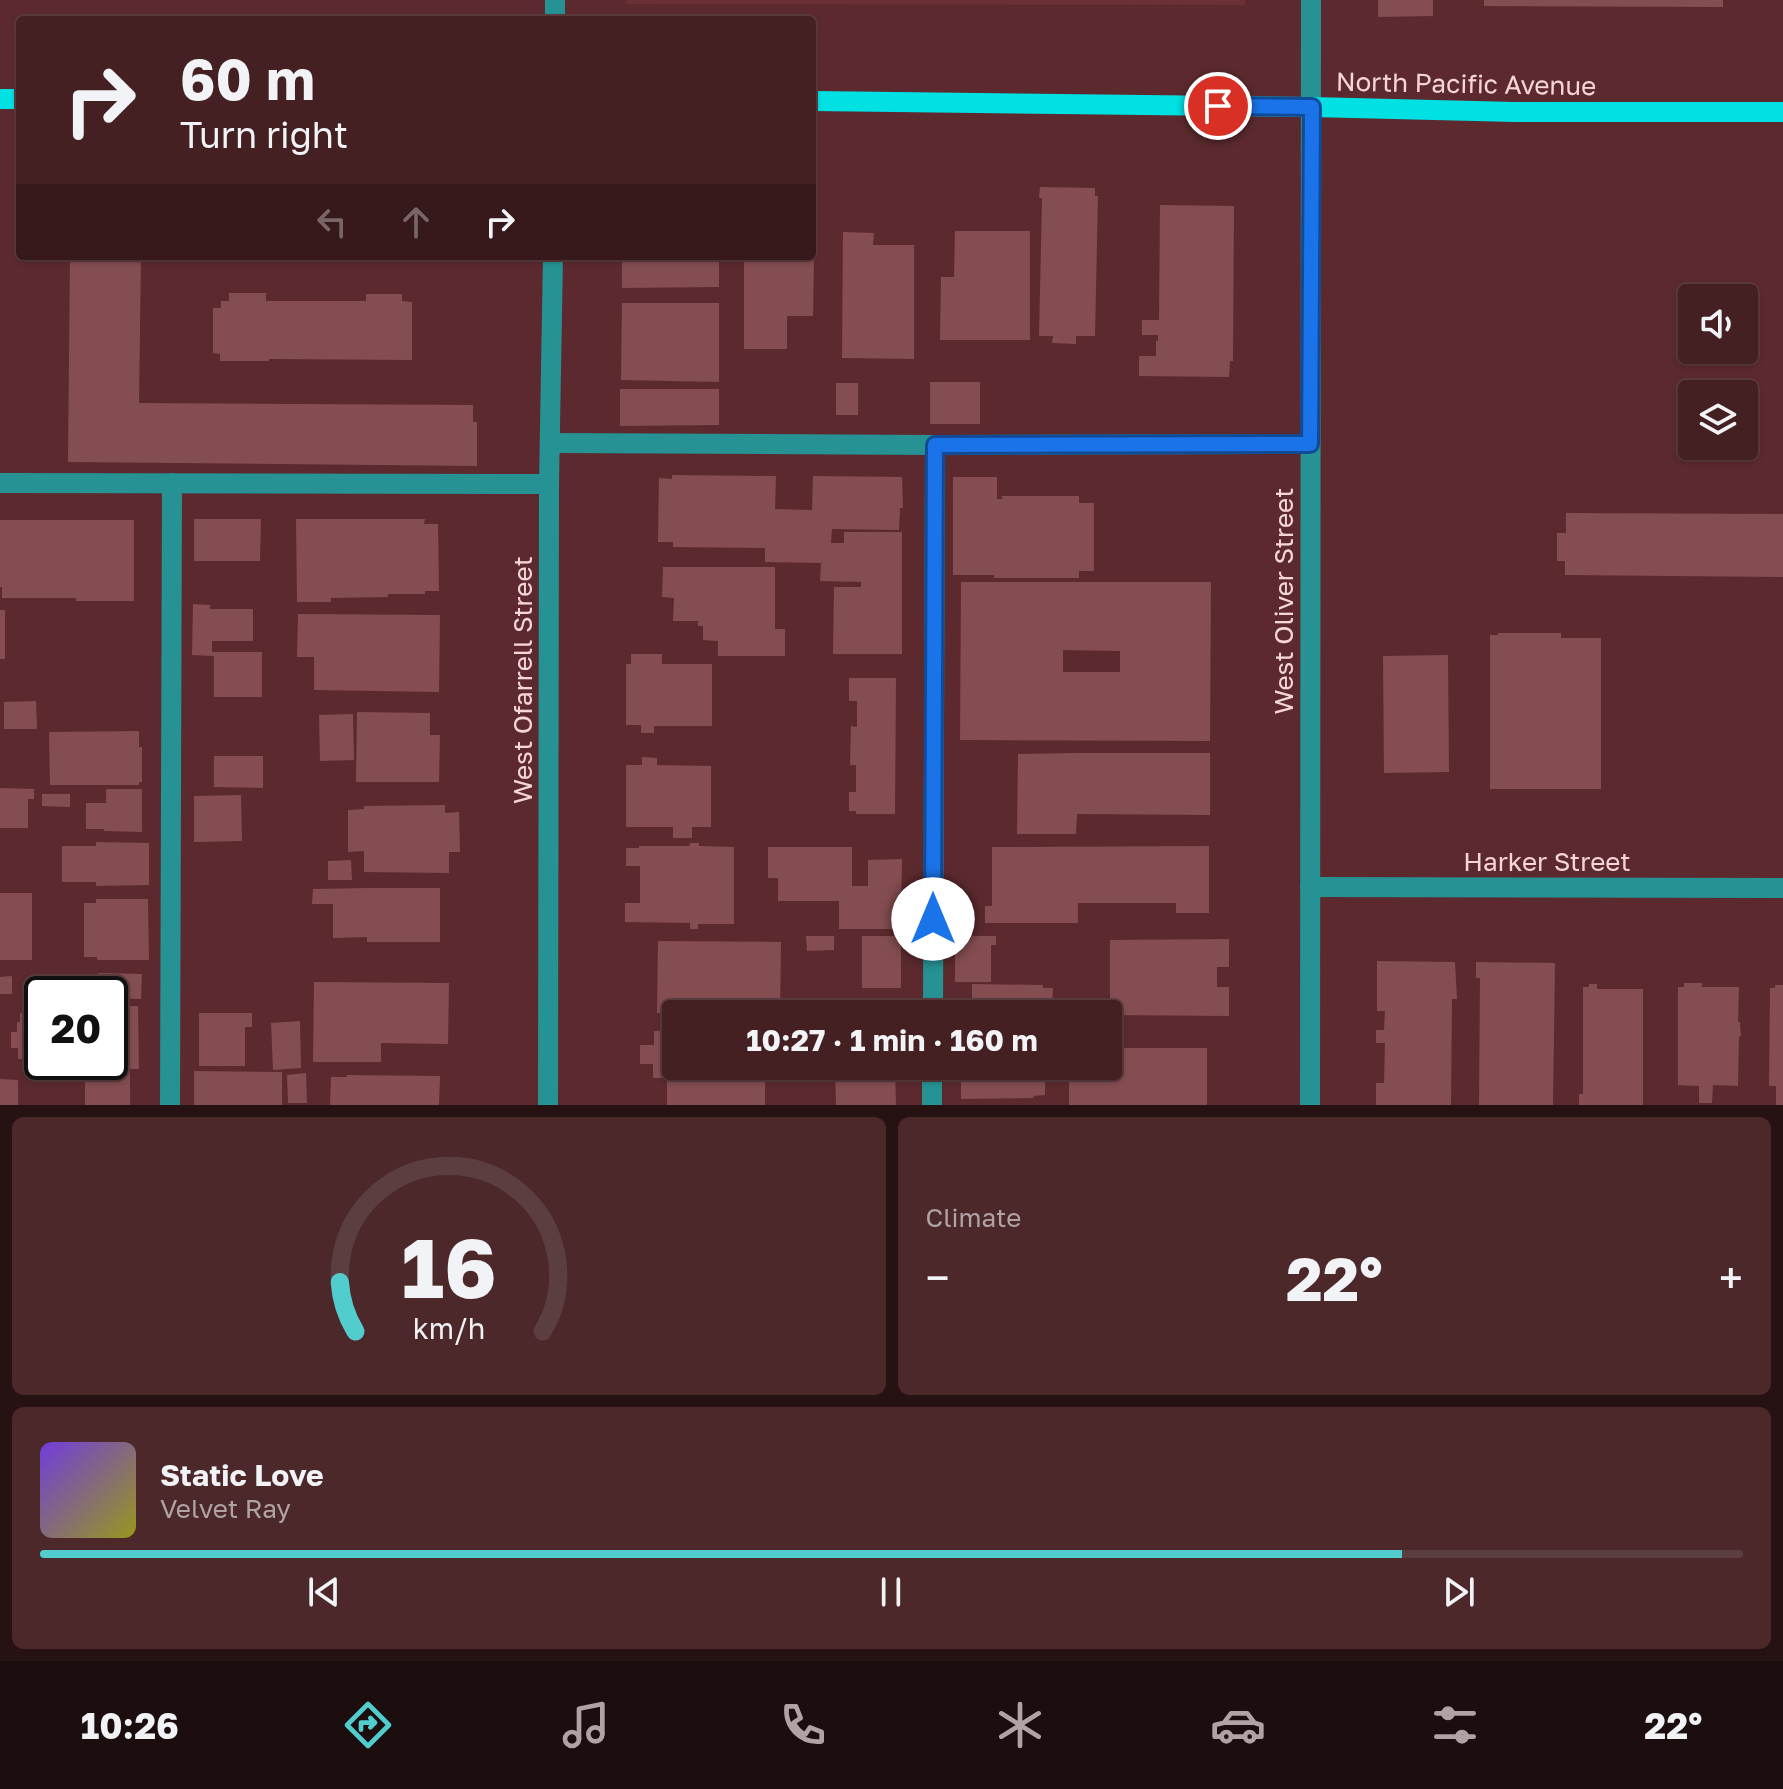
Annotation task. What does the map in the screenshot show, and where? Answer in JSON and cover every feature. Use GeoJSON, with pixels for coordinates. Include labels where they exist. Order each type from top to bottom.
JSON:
{"type":"FeatureCollection","features":[{"type":"Feature","properties":{"kind":"main road","name":"North Pacific Avenue"},"geometry":{"type":"LineString","coordinates":[[816,101],[1515,112],[1783,112]]}},
{"type":"Feature","properties":{"kind":"street","name":"West Oliver Street"},"geometry":{"type":"LineString","coordinates":[[1310,1105],[1311,0]]}},
{"type":"Feature","properties":{"kind":"street","name":"West Ofarrell Street"},"geometry":{"type":"LineString","coordinates":[[548,1105],[549,484],[553,260]]}},
{"type":"Feature","properties":{"kind":"street"},"geometry":{"type":"LineString","coordinates":[[550,443],[1310,444]]}},
{"type":"Feature","properties":{"kind":"street"},"geometry":{"type":"LineString","coordinates":[[933,1000],[935,445]]}},
{"type":"Feature","properties":{"kind":"street"},"geometry":{"type":"LineString","coordinates":[[0,483],[549,484]]}},
{"type":"Feature","properties":{"kind":"street"},"geometry":{"type":"LineString","coordinates":[[170,1105],[172,483]]}},
{"type":"Feature","properties":{"kind":"street","name":"Harker Street"},"geometry":{"type":"LineString","coordinates":[[1310,887],[1783,888]]}},
{"type":"Feature","properties":{"kind":"street"},"geometry":{"type":"LineString","coordinates":[[932,1080],[932,1105]]}},
{"type":"Feature","properties":{"kind":"shaded area"},"geometry":{"type":"Polygon","coordinates":[[[626,0],[1245,0],[1245,5],[626,4],[626,0]]]}},
{"type":"Feature","properties":{"kind":"building"},"geometry":{"type":"Polygon","coordinates":[[[1378,0],[1433,0],[1433,16],[1378,17],[1378,0]]]}},
{"type":"Feature","properties":{"kind":"building"},"geometry":{"type":"Polygon","coordinates":[[[1484,0],[1723,0],[1723,7],[1484,6],[1484,0]]]}},
{"type":"Feature","properties":{"kind":"building"},"geometry":{"type":"Polygon","coordinates":[[[1040,187],[1095,188],[1095,196],[1098,196],[1095,336],[1076,336],[1076,344],[1052,343],[1053,336],[1039,336],[1040,187]]]}},
{"type":"Feature","properties":{"kind":"building"},"geometry":{"type":"Polygon","coordinates":[[[1160,205],[1234,206],[1233,361],[1230,361],[1229,377],[1139,376],[1139,356],[1156,356],[1158,341],[1158,335],[1142,335],[1142,320],[1159,320],[1160,205]]]}},
{"type":"Feature","properties":{"kind":"building"},"geometry":{"type":"Polygon","coordinates":[[[955,231],[1030,231],[1030,340],[940,340],[941,277],[954,277],[955,231]]]}},
{"type":"Feature","properties":{"kind":"building"},"geometry":{"type":"Polygon","coordinates":[[[843,232],[874,233],[873,245],[914,245],[914,359],[842,358],[843,232]]]}},
{"type":"Feature","properties":{"kind":"building"},"geometry":{"type":"Polygon","coordinates":[[[70,260],[141,260],[139,403],[473,405],[473,422],[477,422],[477,466],[68,462],[70,260]]]}},
{"type":"Feature","properties":{"kind":"building"},"geometry":{"type":"Polygon","coordinates":[[[622,260],[719,260],[719,287],[622,288],[622,260]]]}},
{"type":"Feature","properties":{"kind":"building"},"geometry":{"type":"Polygon","coordinates":[[[744,260],[814,260],[813,316],[787,316],[787,349],[744,349],[744,260]]]}},
{"type":"Feature","properties":{"kind":"building"},"geometry":{"type":"Polygon","coordinates":[[[229,293],[266,293],[266,301],[366,301],[366,294],[402,294],[402,301],[412,302],[412,360],[220,361],[220,354],[213,353],[213,308],[221,308],[221,301],[229,301],[229,293]]]}},
{"type":"Feature","properties":{"kind":"building"},"geometry":{"type":"Polygon","coordinates":[[[622,303],[719,303],[719,382],[621,380],[622,303]]]}},
{"type":"Feature","properties":{"kind":"building"},"geometry":{"type":"Polygon","coordinates":[[[930,382],[980,382],[980,424],[930,424],[930,382]]]}},
{"type":"Feature","properties":{"kind":"building"},"geometry":{"type":"Polygon","coordinates":[[[836,383],[858,383],[858,415],[836,415],[836,383]]]}},
{"type":"Feature","properties":{"kind":"building"},"geometry":{"type":"Polygon","coordinates":[[[620,389],[719,389],[719,425],[620,426],[620,389]]]}},
{"type":"Feature","properties":{"kind":"building"},"geometry":{"type":"Polygon","coordinates":[[[672,475],[776,476],[775,509],[812,510],[813,476],[902,477],[903,508],[900,508],[899,530],[832,529],[831,543],[844,543],[844,532],[902,532],[902,654],[833,654],[834,587],[861,587],[861,582],[820,581],[821,563],[765,562],[765,548],[673,547],[673,542],[658,542],[659,478],[672,479],[672,475]]]}},
{"type":"Feature","properties":{"kind":"building"},"geometry":{"type":"Polygon","coordinates":[[[953,477],[997,477],[997,499],[1002,499],[1002,496],[1079,496],[1079,503],[1094,503],[1094,571],[1079,571],[1079,578],[953,575],[953,477]]]}},
{"type":"Feature","properties":{"kind":"building"},"geometry":{"type":"Polygon","coordinates":[[[1566,513],[1783,514],[1783,577],[1565,575],[1565,561],[1557,561],[1557,533],[1566,533],[1566,513]]]}},
{"type":"Feature","properties":{"kind":"building"},"geometry":{"type":"Polygon","coordinates":[[[194,519],[261,519],[260,561],[194,561],[194,519]]]}},
{"type":"Feature","properties":{"kind":"building"},"geometry":{"type":"Polygon","coordinates":[[[296,519],[425,519],[424,524],[438,524],[439,591],[388,594],[388,597],[331,598],[331,602],[297,602],[296,519]]]}},
{"type":"Feature","properties":{"kind":"building"},"geometry":{"type":"Polygon","coordinates":[[[0,520],[134,520],[134,601],[2,598],[0,520]]]}},
{"type":"Feature","properties":{"kind":"building"},"geometry":{"type":"Polygon","coordinates":[[[663,567],[775,567],[775,629],[785,629],[785,656],[718,656],[718,641],[703,640],[703,626],[698,626],[698,621],[673,621],[674,598],[662,597],[663,567]]]}},
{"type":"Feature","properties":{"kind":"building"},"geometry":{"type":"Polygon","coordinates":[[[961,582],[1211,582],[1210,741],[960,740],[961,582]],[[1063,650],[1063,672],[1120,672],[1120,651],[1063,650]]]}},
{"type":"Feature","properties":{"kind":"building"},"geometry":{"type":"Polygon","coordinates":[[[193,604],[210,605],[210,609],[253,609],[253,641],[212,641],[212,652],[262,652],[262,697],[214,697],[214,656],[192,655],[193,604]]]}},
{"type":"Feature","properties":{"kind":"building"},"geometry":{"type":"Polygon","coordinates":[[[0,610],[5,610],[5,659],[0,659],[0,610]]]}},
{"type":"Feature","properties":{"kind":"building"},"geometry":{"type":"Polygon","coordinates":[[[298,614],[440,615],[439,692],[314,690],[314,657],[297,657],[298,614]]]}},
{"type":"Feature","properties":{"kind":"building"},"geometry":{"type":"Polygon","coordinates":[[[1561,633],[1561,638],[1601,638],[1601,789],[1490,789],[1490,635],[1561,633]]]}},
{"type":"Feature","properties":{"kind":"building"},"geometry":{"type":"Polygon","coordinates":[[[631,654],[662,654],[662,664],[712,664],[712,726],[654,726],[654,733],[641,733],[641,725],[626,725],[626,664],[631,664],[631,654]]]}},
{"type":"Feature","properties":{"kind":"building"},"geometry":{"type":"Polygon","coordinates":[[[1448,655],[1449,772],[1384,773],[1383,656],[1448,655]]]}},
{"type":"Feature","properties":{"kind":"building"},"geometry":{"type":"Polygon","coordinates":[[[849,678],[896,678],[895,814],[856,814],[856,811],[849,811],[849,792],[856,792],[856,765],[850,765],[851,726],[857,727],[857,701],[849,701],[849,678]]]}},
{"type":"Feature","properties":{"kind":"building"},"geometry":{"type":"Polygon","coordinates":[[[36,701],[37,729],[4,729],[4,702],[36,701]]]}},
{"type":"Feature","properties":{"kind":"building"},"geometry":{"type":"Polygon","coordinates":[[[357,712],[430,713],[430,735],[440,735],[439,782],[356,782],[357,712]]]}},
{"type":"Feature","properties":{"kind":"building"},"geometry":{"type":"Polygon","coordinates":[[[353,714],[354,760],[320,761],[319,715],[353,714]]]}},
{"type":"Feature","properties":{"kind":"building"},"geometry":{"type":"Polygon","coordinates":[[[139,731],[142,782],[139,785],[50,785],[49,732],[139,731]]]}},
{"type":"Feature","properties":{"kind":"building"},"geometry":{"type":"Polygon","coordinates":[[[1210,753],[1210,815],[1077,814],[1076,834],[1017,834],[1018,754],[1210,753]]]}},
{"type":"Feature","properties":{"kind":"building"},"geometry":{"type":"Polygon","coordinates":[[[214,756],[263,756],[263,788],[214,787],[214,756]]]}},
{"type":"Feature","properties":{"kind":"building"},"geometry":{"type":"Polygon","coordinates":[[[642,757],[657,758],[657,765],[711,766],[711,827],[692,827],[692,838],[673,838],[673,827],[626,827],[626,765],[642,765],[642,757]]]}},
{"type":"Feature","properties":{"kind":"building"},"geometry":{"type":"Polygon","coordinates":[[[0,788],[34,789],[34,799],[28,799],[28,828],[0,828],[0,788]]]}},
{"type":"Feature","properties":{"kind":"building"},"geometry":{"type":"Polygon","coordinates":[[[106,789],[142,789],[142,832],[86,829],[86,803],[106,803],[106,789]]]}},
{"type":"Feature","properties":{"kind":"building"},"geometry":{"type":"Polygon","coordinates":[[[42,794],[70,794],[70,807],[42,806],[42,794]]]}},
{"type":"Feature","properties":{"kind":"building"},"geometry":{"type":"Polygon","coordinates":[[[241,795],[242,841],[194,842],[194,796],[241,795]]]}},
{"type":"Feature","properties":{"kind":"building"},"geometry":{"type":"Polygon","coordinates":[[[445,805],[445,813],[459,812],[460,852],[449,852],[449,873],[364,872],[364,851],[348,852],[348,810],[364,809],[364,806],[445,805]]]}},
{"type":"Feature","properties":{"kind":"building"},"geometry":{"type":"Polygon","coordinates":[[[96,842],[149,843],[149,885],[96,886],[96,882],[62,882],[62,846],[96,846],[96,842]]]}},
{"type":"Feature","properties":{"kind":"building"},"geometry":{"type":"Polygon","coordinates":[[[690,843],[734,847],[734,924],[698,924],[698,929],[690,929],[690,923],[625,922],[625,903],[640,903],[640,866],[626,866],[626,848],[689,846],[690,843]]]}},
{"type":"Feature","properties":{"kind":"building"},"geometry":{"type":"Polygon","coordinates":[[[1209,846],[1209,913],[1176,913],[1176,903],[1078,903],[1078,923],[985,923],[985,906],[992,906],[992,847],[1209,846]]]}},
{"type":"Feature","properties":{"kind":"building"},"geometry":{"type":"Polygon","coordinates":[[[768,847],[852,847],[852,886],[868,886],[868,860],[902,859],[901,929],[839,929],[839,901],[778,901],[778,878],[768,878],[768,847]]]}},
{"type":"Feature","properties":{"kind":"building"},"geometry":{"type":"Polygon","coordinates":[[[351,860],[352,880],[328,880],[328,861],[351,860]]]}},
{"type":"Feature","properties":{"kind":"building"},"geometry":{"type":"Polygon","coordinates":[[[440,888],[440,942],[367,942],[367,937],[333,938],[333,904],[312,904],[313,889],[440,888]]]}},
{"type":"Feature","properties":{"kind":"building"},"geometry":{"type":"Polygon","coordinates":[[[0,893],[32,893],[32,960],[0,960],[0,893]]]}},
{"type":"Feature","properties":{"kind":"building"},"geometry":{"type":"Polygon","coordinates":[[[96,899],[148,899],[149,960],[84,957],[84,903],[96,903],[96,899]]]}},
{"type":"Feature","properties":{"kind":"building"},"geometry":{"type":"Polygon","coordinates":[[[806,936],[834,936],[834,950],[807,951],[806,936]]]}},
{"type":"Feature","properties":{"kind":"building"},"geometry":{"type":"Polygon","coordinates":[[[862,936],[901,936],[901,988],[862,988],[862,936]]]}},
{"type":"Feature","properties":{"kind":"building"},"geometry":{"type":"Polygon","coordinates":[[[955,936],[996,936],[996,945],[991,945],[991,982],[955,982],[955,936]]]}},
{"type":"Feature","properties":{"kind":"building"},"geometry":{"type":"Polygon","coordinates":[[[1229,939],[1229,967],[1217,967],[1217,987],[1229,987],[1229,1016],[1122,1015],[1122,1000],[1110,1000],[1110,940],[1229,939]]]}},
{"type":"Feature","properties":{"kind":"building"},"geometry":{"type":"Polygon","coordinates":[[[658,941],[781,942],[780,1000],[662,1000],[662,1013],[657,1013],[658,941]]]}},
{"type":"Feature","properties":{"kind":"building"},"geometry":{"type":"Polygon","coordinates":[[[1377,961],[1455,962],[1457,999],[1452,999],[1451,1105],[1376,1105],[1376,1083],[1384,1083],[1385,1043],[1376,1043],[1376,1030],[1384,1030],[1385,1011],[1377,1011],[1377,961]]]}},
{"type":"Feature","properties":{"kind":"building"},"geometry":{"type":"Polygon","coordinates":[[[1476,962],[1555,963],[1553,1105],[1479,1105],[1480,978],[1476,978],[1476,962]]]}},
{"type":"Feature","properties":{"kind":"building"},"geometry":{"type":"Polygon","coordinates":[[[98,973],[142,974],[141,999],[128,999],[128,976],[98,976],[98,973]]]}},
{"type":"Feature","properties":{"kind":"building"},"geometry":{"type":"Polygon","coordinates":[[[12,976],[12,994],[0,994],[0,977],[12,976]]]}},
{"type":"Feature","properties":{"kind":"building"},"geometry":{"type":"Polygon","coordinates":[[[314,982],[449,983],[448,1044],[381,1043],[381,1062],[313,1062],[314,982]]]}},
{"type":"Feature","properties":{"kind":"building"},"geometry":{"type":"Polygon","coordinates":[[[1684,983],[1702,983],[1702,987],[1739,987],[1738,1022],[1741,1036],[1738,1086],[1713,1085],[1712,1103],[1699,1103],[1699,1086],[1678,1085],[1678,987],[1684,987],[1684,983]]]}},
{"type":"Feature","properties":{"kind":"building"},"geometry":{"type":"Polygon","coordinates":[[[972,984],[1043,985],[1043,988],[1053,988],[1052,1000],[972,1000],[972,984]]]}},
{"type":"Feature","properties":{"kind":"building"},"geometry":{"type":"Polygon","coordinates":[[[1589,984],[1597,984],[1597,989],[1643,989],[1643,1105],[1579,1105],[1579,1094],[1583,1094],[1583,987],[1589,987],[1589,984]]]}},
{"type":"Feature","properties":{"kind":"building"},"geometry":{"type":"Polygon","coordinates":[[[1775,985],[1783,985],[1783,1105],[1776,1105],[1776,1086],[1769,1086],[1770,988],[1775,988],[1775,985]]]}},
{"type":"Feature","properties":{"kind":"building"},"geometry":{"type":"Polygon","coordinates":[[[128,1006],[138,1006],[139,1069],[130,1069],[130,1105],[85,1105],[85,1080],[128,1080],[128,1006]]]}},
{"type":"Feature","properties":{"kind":"building"},"geometry":{"type":"Polygon","coordinates":[[[20,1013],[24,1013],[24,1059],[18,1059],[18,1048],[11,1048],[11,1032],[17,1032],[20,1013]]]}},
{"type":"Feature","properties":{"kind":"building"},"geometry":{"type":"Polygon","coordinates":[[[199,1013],[252,1013],[252,1027],[245,1027],[245,1066],[199,1066],[199,1013]]]}},
{"type":"Feature","properties":{"kind":"building"},"geometry":{"type":"Polygon","coordinates":[[[300,1021],[301,1068],[273,1070],[271,1023],[300,1021]]]}},
{"type":"Feature","properties":{"kind":"building"},"geometry":{"type":"Polygon","coordinates":[[[654,1031],[662,1031],[662,1078],[653,1078],[653,1064],[640,1064],[640,1045],[654,1045],[654,1031]]]}},
{"type":"Feature","properties":{"kind":"building"},"geometry":{"type":"Polygon","coordinates":[[[1122,1048],[1207,1048],[1207,1105],[1069,1105],[1069,1080],[1122,1080],[1122,1048]]]}},
{"type":"Feature","properties":{"kind":"building"},"geometry":{"type":"Polygon","coordinates":[[[194,1071],[282,1072],[282,1105],[194,1105],[194,1071]]]}},
{"type":"Feature","properties":{"kind":"building"},"geometry":{"type":"Polygon","coordinates":[[[306,1073],[307,1103],[288,1103],[287,1075],[306,1073]]]}},
{"type":"Feature","properties":{"kind":"building"},"geometry":{"type":"Polygon","coordinates":[[[440,1076],[439,1105],[330,1105],[331,1077],[440,1076]]]}},
{"type":"Feature","properties":{"kind":"building"},"geometry":{"type":"Polygon","coordinates":[[[0,1079],[18,1080],[18,1105],[0,1105],[0,1079]]]}},
{"type":"Feature","properties":{"kind":"building"},"geometry":{"type":"Polygon","coordinates":[[[667,1080],[765,1080],[765,1105],[667,1105],[667,1080]]]}},
{"type":"Feature","properties":{"kind":"building"},"geometry":{"type":"Polygon","coordinates":[[[835,1080],[895,1080],[896,1105],[836,1105],[835,1080]]]}},
{"type":"Feature","properties":{"kind":"building"},"geometry":{"type":"Polygon","coordinates":[[[961,1080],[1045,1080],[1045,1095],[1034,1098],[961,1099],[961,1080]]]}},
{"type":"Feature","properties":{"kind":"route"},"geometry":{"type":"LineString","coordinates":[[933,919],[935,445],[1310,444],[1312,107],[1218,106]]}}]}
